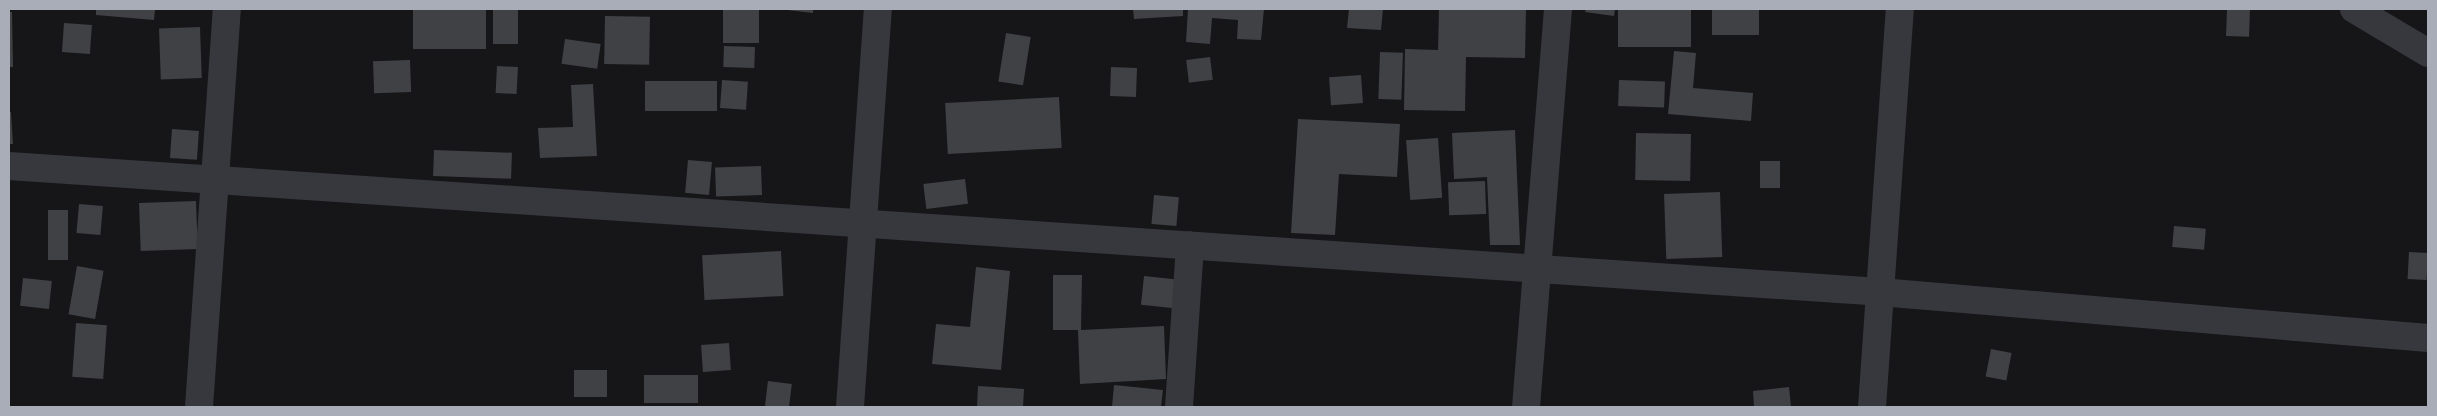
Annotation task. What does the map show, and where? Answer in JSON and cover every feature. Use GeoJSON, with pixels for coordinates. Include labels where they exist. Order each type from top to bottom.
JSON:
{"type":"FeatureCollection","features":[{"type":"Feature","properties":{"kind":"street"},"geometry":{"type":"LineString","coordinates":[[199,407],[227,9]]}},
{"type":"Feature","properties":{"kind":"street"},"geometry":{"type":"LineString","coordinates":[[850,407],[878,9]]}},
{"type":"Feature","properties":{"kind":"street"},"geometry":{"type":"LineString","coordinates":[[1526,407],[1558,9]]}},
{"type":"Feature","properties":{"kind":"street"},"geometry":{"type":"LineString","coordinates":[[1872,407],[1900,9]]}},
{"type":"Feature","properties":{"kind":"street"},"geometry":{"type":"LineString","coordinates":[[2354,9],[2428,53]]}},
{"type":"Feature","properties":{"kind":"street"},"geometry":{"type":"LineString","coordinates":[[9,166],[1880,292],[2428,338]]}},
{"type":"Feature","properties":{"kind":"street"},"geometry":{"type":"LineString","coordinates":[[1179,407],[1190,245]]}},
{"type":"Feature","properties":{"kind":"building"},"geometry":{"type":"Polygon","coordinates":[[[96,9],[155,9],[154,20],[96,15],[96,9]]]}},
{"type":"Feature","properties":{"kind":"building"},"geometry":{"type":"Polygon","coordinates":[[[413,9],[486,9],[486,49],[413,49],[413,9]]]}},
{"type":"Feature","properties":{"kind":"building"},"geometry":{"type":"Polygon","coordinates":[[[493,9],[518,9],[518,44],[493,44],[493,9]]]}},
{"type":"Feature","properties":{"kind":"building"},"geometry":{"type":"Polygon","coordinates":[[[779,9],[813,9],[813,13],[779,9]]]}},
{"type":"Feature","properties":{"kind":"building"},"geometry":{"type":"Polygon","coordinates":[[[1133,9],[1183,9],[1183,16],[1134,19],[1133,9]]]}},
{"type":"Feature","properties":{"kind":"building"},"geometry":{"type":"Polygon","coordinates":[[[1188,9],[1264,9],[1261,40],[1237,39],[1238,20],[1212,18],[1210,44],[1186,42],[1188,9]]]}},
{"type":"Feature","properties":{"kind":"building"},"geometry":{"type":"Polygon","coordinates":[[[1349,9],[1383,9],[1381,30],[1347,28],[1349,9]]]}},
{"type":"Feature","properties":{"kind":"building"},"geometry":{"type":"Polygon","coordinates":[[[1439,9],[1526,9],[1525,58],[1466,57],[1465,111],[1404,110],[1405,49],[1438,50],[1439,9]]]}},
{"type":"Feature","properties":{"kind":"building"},"geometry":{"type":"Polygon","coordinates":[[[1586,9],[1615,9],[1614,16],[1585,12],[1586,9]]]}},
{"type":"Feature","properties":{"kind":"building"},"geometry":{"type":"Polygon","coordinates":[[[1618,9],[1691,9],[1691,47],[1618,47],[1618,9]]]}},
{"type":"Feature","properties":{"kind":"building"},"geometry":{"type":"Polygon","coordinates":[[[1712,9],[1759,9],[1759,35],[1712,35],[1712,9]]]}},
{"type":"Feature","properties":{"kind":"building"},"geometry":{"type":"Polygon","coordinates":[[[2227,9],[2250,10],[2249,37],[2226,36],[2227,9]]]}},
{"type":"Feature","properties":{"kind":"building"},"geometry":{"type":"Polygon","coordinates":[[[723,10],[759,10],[759,43],[723,43],[723,10]]]}},
{"type":"Feature","properties":{"kind":"building"},"geometry":{"type":"Polygon","coordinates":[[[9,12],[12,12],[13,67],[9,67],[9,12]]]}},
{"type":"Feature","properties":{"kind":"building"},"geometry":{"type":"Polygon","coordinates":[[[605,16],[650,17],[649,65],[604,64],[605,16]]]}},
{"type":"Feature","properties":{"kind":"building"},"geometry":{"type":"Polygon","coordinates":[[[64,23],[92,25],[90,54],[62,52],[64,23]]]}},
{"type":"Feature","properties":{"kind":"building"},"geometry":{"type":"Polygon","coordinates":[[[200,27],[202,78],[161,79],[159,28],[200,27]]]}},
{"type":"Feature","properties":{"kind":"building"},"geometry":{"type":"Polygon","coordinates":[[[1006,33],[1031,37],[1023,85],[998,81],[1006,33]]]}},
{"type":"Feature","properties":{"kind":"building"},"geometry":{"type":"Polygon","coordinates":[[[565,39],[601,44],[597,69],[562,64],[565,39]]]}},
{"type":"Feature","properties":{"kind":"building"},"geometry":{"type":"Polygon","coordinates":[[[724,46],[755,47],[754,68],[723,67],[724,46]]]}},
{"type":"Feature","properties":{"kind":"building"},"geometry":{"type":"Polygon","coordinates":[[[1674,51],[1696,53],[1693,88],[1753,93],[1751,121],[1668,114],[1674,51]]]}},
{"type":"Feature","properties":{"kind":"building"},"geometry":{"type":"Polygon","coordinates":[[[1380,52],[1403,53],[1401,100],[1378,99],[1380,52]]]}},
{"type":"Feature","properties":{"kind":"building"},"geometry":{"type":"Polygon","coordinates":[[[1210,57],[1213,80],[1189,83],[1186,60],[1210,57]]]}},
{"type":"Feature","properties":{"kind":"building"},"geometry":{"type":"Polygon","coordinates":[[[410,60],[411,92],[374,93],[373,61],[410,60]]]}},
{"type":"Feature","properties":{"kind":"building"},"geometry":{"type":"Polygon","coordinates":[[[497,66],[518,67],[517,94],[496,93],[497,66]]]}},
{"type":"Feature","properties":{"kind":"building"},"geometry":{"type":"Polygon","coordinates":[[[1111,67],[1137,68],[1136,97],[1110,96],[1111,67]]]}},
{"type":"Feature","properties":{"kind":"building"},"geometry":{"type":"Polygon","coordinates":[[[1361,75],[1363,103],[1331,105],[1329,77],[1361,75]]]}},
{"type":"Feature","properties":{"kind":"building"},"geometry":{"type":"Polygon","coordinates":[[[722,80],[748,82],[746,110],[720,108],[722,80]]]}},
{"type":"Feature","properties":{"kind":"building"},"geometry":{"type":"Polygon","coordinates":[[[1619,80],[1665,82],[1664,108],[1618,106],[1619,80]]]}},
{"type":"Feature","properties":{"kind":"building"},"geometry":{"type":"Polygon","coordinates":[[[645,81],[717,81],[717,111],[645,111],[645,81]]]}},
{"type":"Feature","properties":{"kind":"building"},"geometry":{"type":"Polygon","coordinates":[[[593,84],[597,156],[540,158],[538,128],[573,127],[571,85],[593,84]]]}},
{"type":"Feature","properties":{"kind":"building"},"geometry":{"type":"Polygon","coordinates":[[[1059,97],[1062,148],[948,154],[945,103],[1059,97]]]}},
{"type":"Feature","properties":{"kind":"building"},"geometry":{"type":"Polygon","coordinates":[[[9,112],[11,112],[13,144],[9,144],[9,112]]]}},
{"type":"Feature","properties":{"kind":"building"},"geometry":{"type":"Polygon","coordinates":[[[1298,119],[1400,124],[1397,177],[1339,174],[1335,235],[1291,233],[1298,119]]]}},
{"type":"Feature","properties":{"kind":"building"},"geometry":{"type":"Polygon","coordinates":[[[172,129],[199,131],[197,160],[170,158],[172,129]]]}},
{"type":"Feature","properties":{"kind":"building"},"geometry":{"type":"Polygon","coordinates":[[[1515,130],[1520,245],[1490,245],[1487,177],[1454,179],[1452,133],[1515,130]]]}},
{"type":"Feature","properties":{"kind":"building"},"geometry":{"type":"Polygon","coordinates":[[[1636,133],[1691,134],[1690,181],[1635,180],[1636,133]]]}},
{"type":"Feature","properties":{"kind":"building"},"geometry":{"type":"Polygon","coordinates":[[[1438,138],[1442,198],[1410,200],[1406,140],[1438,138]]]}},
{"type":"Feature","properties":{"kind":"building"},"geometry":{"type":"Polygon","coordinates":[[[434,150],[512,153],[511,179],[433,176],[434,150]]]}},
{"type":"Feature","properties":{"kind":"building"},"geometry":{"type":"Polygon","coordinates":[[[688,160],[712,162],[709,195],[685,193],[688,160]]]}},
{"type":"Feature","properties":{"kind":"building"},"geometry":{"type":"Polygon","coordinates":[[[1760,161],[1780,161],[1780,188],[1760,188],[1760,161]]]}},
{"type":"Feature","properties":{"kind":"building"},"geometry":{"type":"Polygon","coordinates":[[[761,166],[762,195],[716,197],[715,168],[761,166]]]}},
{"type":"Feature","properties":{"kind":"building"},"geometry":{"type":"Polygon","coordinates":[[[965,179],[968,204],[926,209],[923,184],[965,179]]]}},
{"type":"Feature","properties":{"kind":"building"},"geometry":{"type":"Polygon","coordinates":[[[1485,181],[1486,214],[1449,215],[1448,182],[1485,181]]]}},
{"type":"Feature","properties":{"kind":"building"},"geometry":{"type":"Polygon","coordinates":[[[1720,192],[1722,257],[1666,259],[1664,194],[1720,192]]]}},
{"type":"Feature","properties":{"kind":"building"},"geometry":{"type":"Polygon","coordinates":[[[1154,195],[1179,197],[1176,226],[1151,224],[1154,195]]]}},
{"type":"Feature","properties":{"kind":"building"},"geometry":{"type":"Polygon","coordinates":[[[196,201],[198,249],[141,251],[139,203],[196,201]]]}},
{"type":"Feature","properties":{"kind":"building"},"geometry":{"type":"Polygon","coordinates":[[[79,204],[103,206],[100,235],[76,233],[79,204]]]}},
{"type":"Feature","properties":{"kind":"building"},"geometry":{"type":"Polygon","coordinates":[[[48,210],[68,210],[68,260],[48,260],[48,210]]]}},
{"type":"Feature","properties":{"kind":"building"},"geometry":{"type":"Polygon","coordinates":[[[2174,226],[2206,229],[2204,250],[2172,247],[2174,226]]]}},
{"type":"Feature","properties":{"kind":"building"},"geometry":{"type":"Polygon","coordinates":[[[781,251],[783,296],[704,300],[702,255],[781,251]]]}},
{"type":"Feature","properties":{"kind":"building"},"geometry":{"type":"Polygon","coordinates":[[[2409,252],[2428,253],[2427,280],[2408,279],[2409,252]]]}},
{"type":"Feature","properties":{"kind":"building"},"geometry":{"type":"Polygon","coordinates":[[[77,266],[104,271],[95,319],[68,314],[77,266]]]}},
{"type":"Feature","properties":{"kind":"building"},"geometry":{"type":"Polygon","coordinates":[[[976,267],[1010,271],[1001,370],[932,364],[936,324],[970,327],[976,267]]]}},
{"type":"Feature","properties":{"kind":"building"},"geometry":{"type":"Polygon","coordinates":[[[1053,275],[1082,275],[1081,330],[1164,326],[1166,379],[1080,384],[1078,330],[1053,330],[1053,275]]]}},
{"type":"Feature","properties":{"kind":"building"},"geometry":{"type":"Polygon","coordinates":[[[1144,276],[1194,281],[1191,310],[1141,305],[1144,276]]]}},
{"type":"Feature","properties":{"kind":"building"},"geometry":{"type":"Polygon","coordinates":[[[23,278],[52,281],[49,309],[20,306],[23,278]]]}},
{"type":"Feature","properties":{"kind":"building"},"geometry":{"type":"Polygon","coordinates":[[[76,323],[107,325],[103,379],[72,377],[76,323]]]}},
{"type":"Feature","properties":{"kind":"building"},"geometry":{"type":"Polygon","coordinates":[[[729,343],[731,370],[703,372],[701,345],[729,343]]]}},
{"type":"Feature","properties":{"kind":"building"},"geometry":{"type":"Polygon","coordinates":[[[1991,349],[2012,353],[2006,380],[1986,376],[1991,349]]]}},
{"type":"Feature","properties":{"kind":"building"},"geometry":{"type":"Polygon","coordinates":[[[574,370],[607,370],[607,397],[574,397],[574,370]]]}},
{"type":"Feature","properties":{"kind":"building"},"geometry":{"type":"Polygon","coordinates":[[[644,375],[698,375],[698,403],[644,403],[644,375]]]}},
{"type":"Feature","properties":{"kind":"building"},"geometry":{"type":"Polygon","coordinates":[[[768,381],[792,384],[789,407],[765,406],[768,381]]]}},
{"type":"Feature","properties":{"kind":"building"},"geometry":{"type":"Polygon","coordinates":[[[1114,385],[1163,390],[1161,407],[1112,407],[1114,385]]]}},
{"type":"Feature","properties":{"kind":"building"},"geometry":{"type":"Polygon","coordinates":[[[978,386],[1024,389],[1023,407],[977,407],[978,386]]]}},
{"type":"Feature","properties":{"kind":"building"},"geometry":{"type":"Polygon","coordinates":[[[1789,387],[1791,407],[1754,407],[1753,391],[1789,387]]]}}]}
